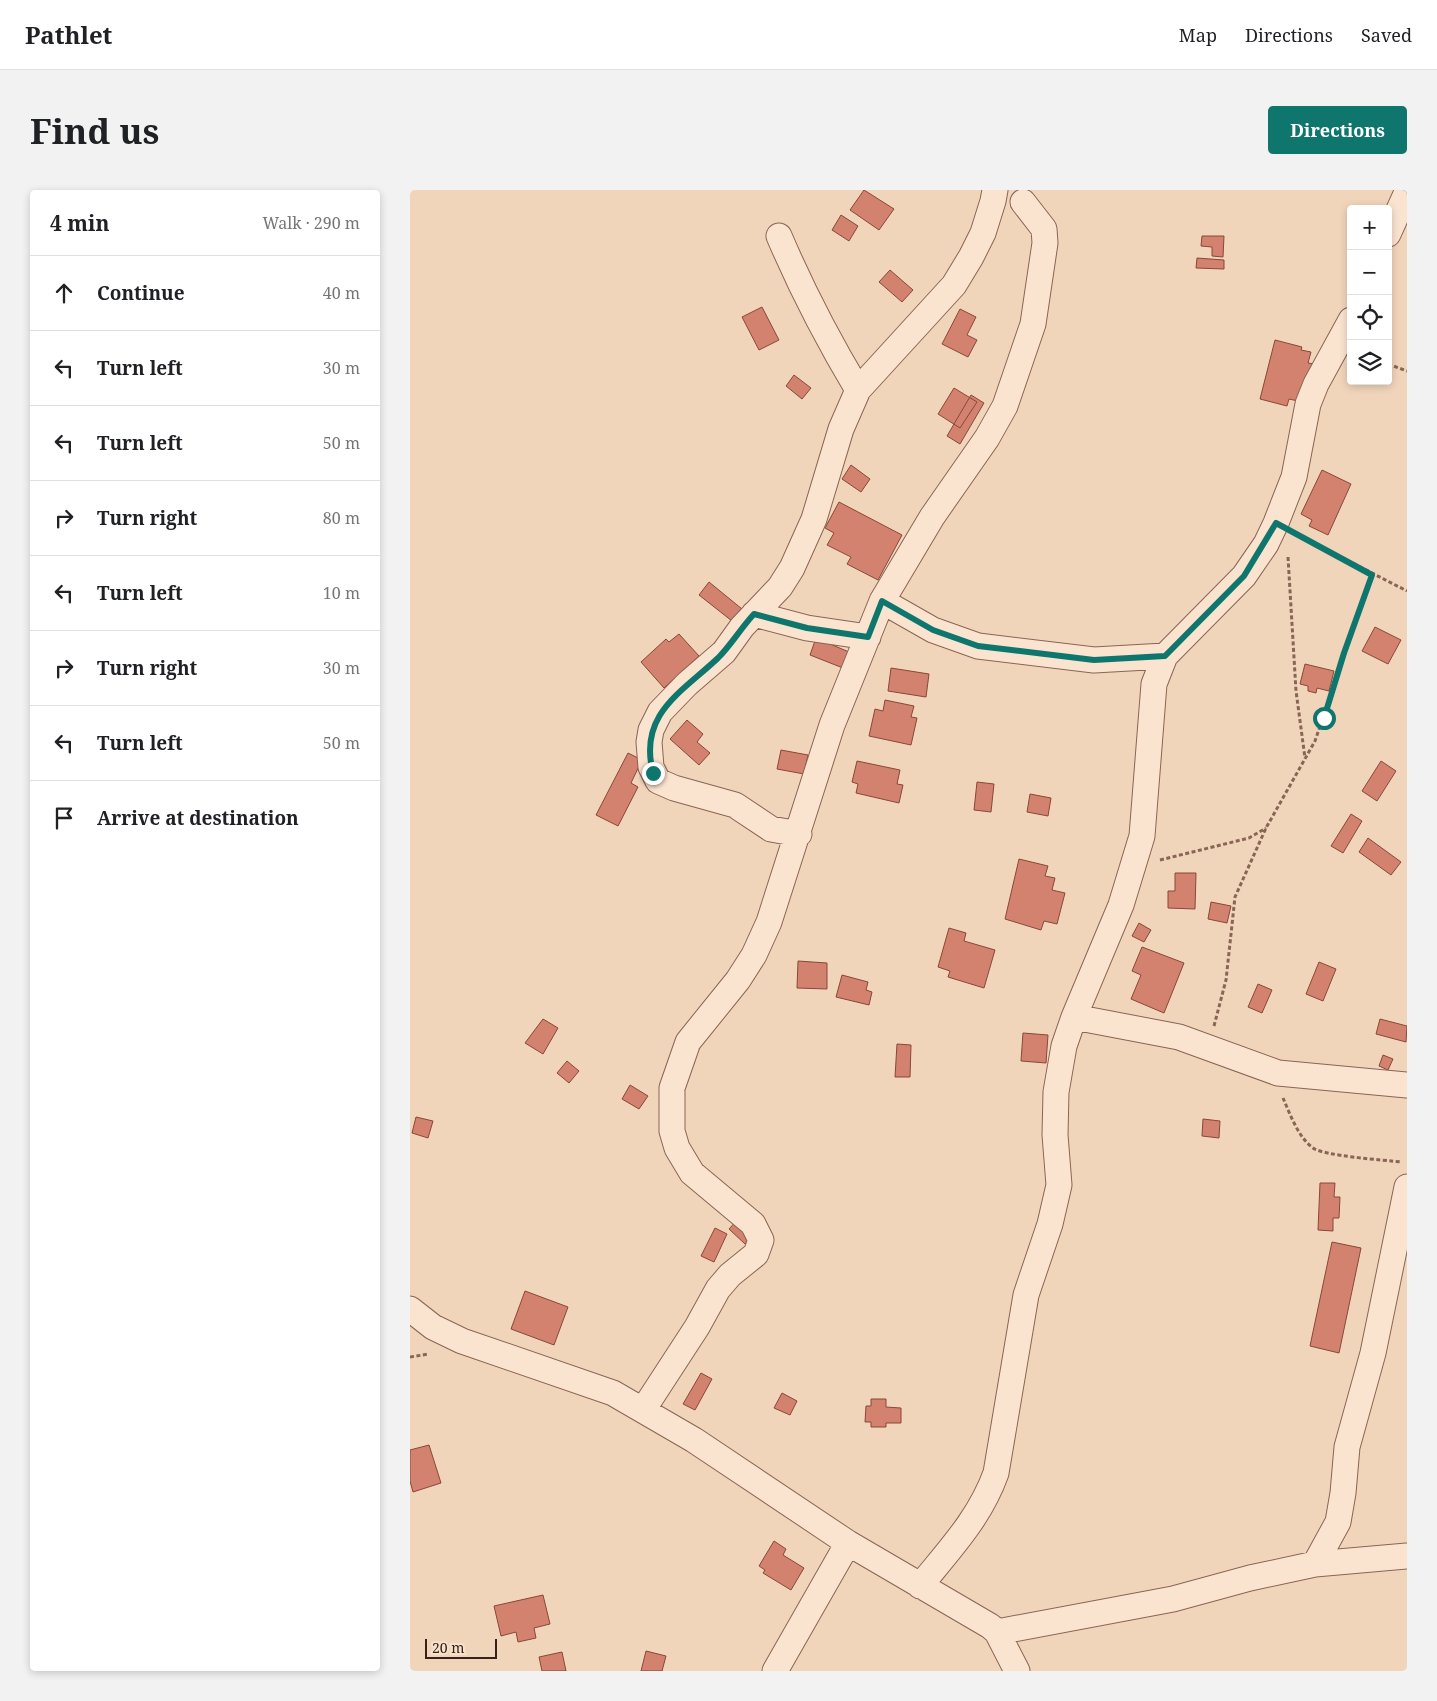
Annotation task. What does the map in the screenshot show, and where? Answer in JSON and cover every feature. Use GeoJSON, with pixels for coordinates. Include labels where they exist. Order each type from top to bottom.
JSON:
{"type":"FeatureCollection","features":[{"type":"Feature","properties":{"kind":"street"},"geometry":{"type":"LineString","coordinates":[[799,834],[768,828],[735,805],[669,786],[656,778],[651,767],[649,742],[660,712],[687,684],[724,652],[754,614],[780,587],[803,548],[841,429],[858,390],[954,285],[983,233],[994,201],[995,190]]}},
{"type":"Feature","properties":{"kind":"street"},"geometry":{"type":"LineString","coordinates":[[1392,225],[1407,192]]}},
{"type":"Feature","properties":{"kind":"street"},"geometry":{"type":"LineString","coordinates":[[643,1410],[697,1327],[718,1289],[730,1275],[756,1254],[760,1247],[759,1232],[753,1224],[692,1173],[677,1148],[672,1132],[672,1088],[688,1042],[738,980],[754,955],[769,922],[799,834],[832,725],[882,601],[932,517],[987,438],[1005,406],[1033,324],[1045,243],[1044,229],[1023,202]]}},
{"type":"Feature","properties":{"kind":"street"},"geometry":{"type":"LineString","coordinates":[[779,236],[804,293],[858,390]]}},
{"type":"Feature","properties":{"kind":"street"},"geometry":{"type":"LineString","coordinates":[[920,1586],[970,1523],[987,1498],[996,1473],[1026,1295],[1050,1224],[1058,1186],[1054,1135],[1056,1092],[1064,1046],[1074,1017],[1121,905],[1142,836],[1154,684],[1165,656],[1244,576],[1282,526],[1294,477],[1308,404],[1316,384],[1347,327]]}},
{"type":"Feature","properties":{"kind":"street"},"geometry":{"type":"LineString","coordinates":[[882,601],[933,630],[978,646],[1094,660],[1165,656]]}},
{"type":"Feature","properties":{"kind":"street"},"geometry":{"type":"LineString","coordinates":[[754,614],[807,628],[868,637]]}},
{"type":"Feature","properties":{"kind":"street"},"geometry":{"type":"LineString","coordinates":[[1074,1017],[1179,1037],[1278,1073],[1407,1085]]}},
{"type":"Feature","properties":{"kind":"street"},"geometry":{"type":"LineString","coordinates":[[1315,1564],[1338,1522],[1344,1493],[1348,1448],[1373,1353],[1407,1187]]}},
{"type":"Feature","properties":{"kind":"street"},"geometry":{"type":"LineString","coordinates":[[410,1309],[433,1327],[462,1341],[613,1393],[694,1440],[848,1542],[998,1632],[1017,1671]]}},
{"type":"Feature","properties":{"kind":"street"},"geometry":{"type":"LineString","coordinates":[[775,1671],[848,1542]]}},
{"type":"Feature","properties":{"kind":"street"},"geometry":{"type":"LineString","coordinates":[[998,1632],[1173,1599],[1250,1578],[1315,1564],[1407,1556]]}},
{"type":"Feature","properties":{"kind":"path"},"geometry":{"type":"LineString","coordinates":[[1392,365],[1407,371]]}},
{"type":"Feature","properties":{"kind":"path"},"geometry":{"type":"LineString","coordinates":[[1282,526],[1372,575],[1407,591]]}},
{"type":"Feature","properties":{"kind":"path"},"geometry":{"type":"LineString","coordinates":[[1282,526],[1296,691],[1305,758]]}},
{"type":"Feature","properties":{"kind":"path"},"geometry":{"type":"LineString","coordinates":[[1208,1048],[1226,980],[1235,896],[1266,828],[1305,758],[1324,718],[1344,653],[1372,575]]}},
{"type":"Feature","properties":{"kind":"path"},"geometry":{"type":"LineString","coordinates":[[1131,868],[1191,851],[1221,846],[1249,838],[1266,828]]}},
{"type":"Feature","properties":{"kind":"path"},"geometry":{"type":"LineString","coordinates":[[1270,1070],[1300,1133],[1313,1148],[1327,1152],[1407,1163]]}},
{"type":"Feature","properties":{"kind":"building"},"geometry":{"type":"Polygon","coordinates":[[[864,190],[894,209],[879,230],[850,210],[864,190]]]}},
{"type":"Feature","properties":{"kind":"building"},"geometry":{"type":"Polygon","coordinates":[[[841,215],[858,226],[849,241],[832,230],[841,215]]]}},
{"type":"Feature","properties":{"kind":"building"},"geometry":{"type":"Polygon","coordinates":[[[1202,236],[1224,236],[1223,257],[1212,256],[1212,247],[1201,246],[1202,236]]]}},
{"type":"Feature","properties":{"kind":"building"},"geometry":{"type":"Polygon","coordinates":[[[1197,258],[1224,260],[1224,269],[1196,268],[1197,258]]]}},
{"type":"Feature","properties":{"kind":"building"},"geometry":{"type":"Polygon","coordinates":[[[890,270],[913,290],[902,302],[879,282],[890,270]]]}},
{"type":"Feature","properties":{"kind":"building"},"geometry":{"type":"Polygon","coordinates":[[[762,307],[779,340],[759,350],[742,317],[762,307]]]}},
{"type":"Feature","properties":{"kind":"building"},"geometry":{"type":"Polygon","coordinates":[[[960,309],[976,317],[967,335],[977,340],[968,357],[942,344],[960,309]]]}},
{"type":"Feature","properties":{"kind":"building"},"geometry":{"type":"Polygon","coordinates":[[[1275,340],[1302,347],[1301,350],[1311,352],[1308,363],[1315,364],[1298,401],[1289,399],[1287,406],[1260,399],[1275,340]]]}},
{"type":"Feature","properties":{"kind":"building"},"geometry":{"type":"Polygon","coordinates":[[[794,375],[811,388],[802,399],[786,386],[794,375]]]}},
{"type":"Feature","properties":{"kind":"building"},"geometry":{"type":"Polygon","coordinates":[[[954,388],[977,402],[960,428],[938,414],[954,388]]]}},
{"type":"Feature","properties":{"kind":"building"},"geometry":{"type":"Polygon","coordinates":[[[971,395],[984,403],[960,444],[947,436],[971,395]]]}},
{"type":"Feature","properties":{"kind":"building"},"geometry":{"type":"Polygon","coordinates":[[[851,465],[870,479],[861,492],[842,479],[851,465]]]}},
{"type":"Feature","properties":{"kind":"building"},"geometry":{"type":"Polygon","coordinates":[[[1322,470],[1351,484],[1328,535],[1309,526],[1312,520],[1301,514],[1322,470]]]}},
{"type":"Feature","properties":{"kind":"building"},"geometry":{"type":"Polygon","coordinates":[[[839,502],[902,535],[878,580],[847,564],[851,557],[827,545],[834,533],[825,528],[839,502]]]}},
{"type":"Feature","properties":{"kind":"building"},"geometry":{"type":"Polygon","coordinates":[[[709,582],[742,609],[732,621],[699,595],[709,582]]]}},
{"type":"Feature","properties":{"kind":"building"},"geometry":{"type":"Polygon","coordinates":[[[1375,627],[1401,640],[1388,664],[1362,651],[1375,627]]]}},
{"type":"Feature","properties":{"kind":"building"},"geometry":{"type":"Polygon","coordinates":[[[679,634],[699,656],[664,688],[641,662],[666,639],[669,642],[679,634]]]}},
{"type":"Feature","properties":{"kind":"building"},"geometry":{"type":"Polygon","coordinates":[[[816,638],[849,652],[843,668],[810,655],[816,638]]]}},
{"type":"Feature","properties":{"kind":"building"},"geometry":{"type":"Polygon","coordinates":[[[1305,664],[1334,671],[1329,691],[1317,688],[1316,693],[1308,691],[1308,686],[1300,684],[1305,664]]]}},
{"type":"Feature","properties":{"kind":"building"},"geometry":{"type":"Polygon","coordinates":[[[891,668],[929,674],[926,697],[888,691],[891,668]]]}},
{"type":"Feature","properties":{"kind":"building"},"geometry":{"type":"Polygon","coordinates":[[[885,700],[914,706],[911,717],[917,718],[911,745],[869,736],[875,709],[883,711],[885,700]]]}},
{"type":"Feature","properties":{"kind":"building"},"geometry":{"type":"Polygon","coordinates":[[[687,720],[703,734],[697,742],[710,753],[699,765],[670,739],[687,720]]]}},
{"type":"Feature","properties":{"kind":"building"},"geometry":{"type":"Polygon","coordinates":[[[781,750],[808,755],[804,774],[777,769],[781,750]]]}},
{"type":"Feature","properties":{"kind":"building"},"geometry":{"type":"Polygon","coordinates":[[[628,753],[642,760],[631,783],[638,787],[618,826],[596,815],[628,753]]]}},
{"type":"Feature","properties":{"kind":"building"},"geometry":{"type":"Polygon","coordinates":[[[857,761],[900,770],[897,784],[903,785],[899,803],[856,793],[858,784],[852,782],[857,761]]]}},
{"type":"Feature","properties":{"kind":"building"},"geometry":{"type":"Polygon","coordinates":[[[1381,761],[1396,771],[1377,801],[1362,791],[1381,761]]]}},
{"type":"Feature","properties":{"kind":"building"},"geometry":{"type":"Polygon","coordinates":[[[977,782],[994,784],[991,812],[974,810],[977,782]]]}},
{"type":"Feature","properties":{"kind":"building"},"geometry":{"type":"Polygon","coordinates":[[[1030,794],[1051,798],[1048,816],[1027,812],[1030,794]]]}},
{"type":"Feature","properties":{"kind":"building"},"geometry":{"type":"Polygon","coordinates":[[[1351,814],[1362,821],[1343,853],[1331,846],[1351,814]]]}},
{"type":"Feature","properties":{"kind":"building"},"geometry":{"type":"Polygon","coordinates":[[[1368,838],[1401,862],[1391,875],[1359,852],[1368,838]]]}},
{"type":"Feature","properties":{"kind":"building"},"geometry":{"type":"Polygon","coordinates":[[[1019,859],[1048,866],[1045,876],[1055,878],[1052,890],[1065,893],[1057,924],[1044,921],[1041,930],[1005,919],[1019,859]]]}},
{"type":"Feature","properties":{"kind":"building"},"geometry":{"type":"Polygon","coordinates":[[[1175,873],[1196,873],[1195,909],[1168,908],[1168,891],[1175,891],[1175,873]]]}},
{"type":"Feature","properties":{"kind":"building"},"geometry":{"type":"Polygon","coordinates":[[[1211,902],[1231,906],[1227,923],[1208,919],[1211,902]]]}},
{"type":"Feature","properties":{"kind":"building"},"geometry":{"type":"Polygon","coordinates":[[[1139,923],[1151,930],[1144,942],[1132,936],[1139,923]]]}},
{"type":"Feature","properties":{"kind":"building"},"geometry":{"type":"Polygon","coordinates":[[[949,928],[966,933],[964,941],[995,950],[984,988],[948,977],[950,971],[938,967],[949,928]]]}},
{"type":"Feature","properties":{"kind":"building"},"geometry":{"type":"Polygon","coordinates":[[[1142,947],[1184,963],[1164,1013],[1131,999],[1141,975],[1132,971],[1142,947]]]}},
{"type":"Feature","properties":{"kind":"building"},"geometry":{"type":"Polygon","coordinates":[[[798,961],[827,963],[827,989],[797,988],[798,961]]]}},
{"type":"Feature","properties":{"kind":"building"},"geometry":{"type":"Polygon","coordinates":[[[1319,962],[1336,969],[1323,1001],[1306,994],[1319,962]]]}},
{"type":"Feature","properties":{"kind":"building"},"geometry":{"type":"Polygon","coordinates":[[[842,975],[868,982],[866,990],[872,992],[869,1005],[836,997],[842,975]]]}},
{"type":"Feature","properties":{"kind":"building"},"geometry":{"type":"Polygon","coordinates":[[[1258,984],[1272,990],[1262,1013],[1248,1007],[1258,984]]]}},
{"type":"Feature","properties":{"kind":"building"},"geometry":{"type":"Polygon","coordinates":[[[543,1019],[558,1028],[543,1054],[525,1043],[543,1019]]]}},
{"type":"Feature","properties":{"kind":"building"},"geometry":{"type":"Polygon","coordinates":[[[1380,1019],[1407,1026],[1406,1042],[1376,1034],[1380,1019]]]}},
{"type":"Feature","properties":{"kind":"building"},"geometry":{"type":"Polygon","coordinates":[[[1023,1033],[1048,1035],[1046,1063],[1021,1061],[1023,1033]]]}},
{"type":"Feature","properties":{"kind":"building"},"geometry":{"type":"Polygon","coordinates":[[[897,1044],[911,1045],[910,1077],[895,1077],[897,1044]]]}},
{"type":"Feature","properties":{"kind":"building"},"geometry":{"type":"Polygon","coordinates":[[[1383,1055],[1393,1059],[1388,1070],[1379,1066],[1383,1055]]]}},
{"type":"Feature","properties":{"kind":"building"},"geometry":{"type":"Polygon","coordinates":[[[567,1061],[579,1071],[569,1083],[557,1073],[567,1061]]]}},
{"type":"Feature","properties":{"kind":"building"},"geometry":{"type":"Polygon","coordinates":[[[630,1085],[648,1096],[639,1109],[622,1099],[630,1085]]]}},
{"type":"Feature","properties":{"kind":"building"},"geometry":{"type":"Polygon","coordinates":[[[416,1117],[433,1121],[428,1138],[412,1133],[416,1117]]]}},
{"type":"Feature","properties":{"kind":"building"},"geometry":{"type":"Polygon","coordinates":[[[1203,1119],[1220,1121],[1219,1138],[1202,1136],[1203,1119]]]}},
{"type":"Feature","properties":{"kind":"building"},"geometry":{"type":"Polygon","coordinates":[[[1320,1183],[1335,1183],[1334,1197],[1340,1197],[1339,1218],[1333,1218],[1333,1231],[1318,1230],[1320,1183]]]}},
{"type":"Feature","properties":{"kind":"building"},"geometry":{"type":"Polygon","coordinates":[[[738,1219],[754,1234],[745,1244],[729,1229],[738,1219]]]}},
{"type":"Feature","properties":{"kind":"building"},"geometry":{"type":"Polygon","coordinates":[[[715,1228],[727,1234],[714,1262],[701,1256],[715,1228]]]}},
{"type":"Feature","properties":{"kind":"building"},"geometry":{"type":"Polygon","coordinates":[[[1332,1242],[1361,1248],[1339,1353],[1310,1346],[1332,1242]]]}},
{"type":"Feature","properties":{"kind":"building"},"geometry":{"type":"Polygon","coordinates":[[[525,1291],[568,1307],[554,1345],[511,1329],[525,1291]]]}},
{"type":"Feature","properties":{"kind":"building"},"geometry":{"type":"Polygon","coordinates":[[[701,1373],[712,1379],[695,1410],[683,1404],[701,1373]]]}},
{"type":"Feature","properties":{"kind":"building"},"geometry":{"type":"Polygon","coordinates":[[[782,1393],[797,1401],[790,1415],[774,1408],[782,1393]]]}},
{"type":"Feature","properties":{"kind":"building"},"geometry":{"type":"Polygon","coordinates":[[[871,1399],[886,1399],[886,1407],[901,1408],[901,1423],[886,1423],[886,1427],[871,1427],[871,1422],[865,1422],[866,1406],[871,1406],[871,1399]]]}},
{"type":"Feature","properties":{"kind":"building"},"geometry":{"type":"Polygon","coordinates":[[[429,1445],[441,1483],[413,1492],[410,1481],[410,1450],[429,1445]]]}},
{"type":"Feature","properties":{"kind":"building"},"geometry":{"type":"Polygon","coordinates":[[[774,1541],[786,1549],[783,1555],[804,1568],[791,1590],[763,1573],[765,1570],[759,1566],[774,1541]]]}},
{"type":"Feature","properties":{"kind":"building"},"geometry":{"type":"Polygon","coordinates":[[[543,1595],[550,1624],[534,1628],[536,1638],[518,1642],[516,1632],[501,1636],[494,1606],[543,1595]]]}},
{"type":"Feature","properties":{"kind":"building"},"geometry":{"type":"Polygon","coordinates":[[[646,1651],[666,1656],[662,1671],[641,1671],[646,1651]]]}},
{"type":"Feature","properties":{"kind":"building"},"geometry":{"type":"Polygon","coordinates":[[[562,1652],[566,1671],[542,1671],[539,1657],[562,1652]]]}},
{"type":"Feature","properties":{"kind":"route"},"geometry":{"type":"LineString","coordinates":[[653,773],[649,742],[660,712],[687,684],[724,652],[754,614],[807,628],[868,637],[882,601],[907,617],[933,630],[978,646],[1094,660],[1165,656],[1244,576],[1266,544],[1276,523],[1372,575],[1344,653],[1324,718]]}}]}
